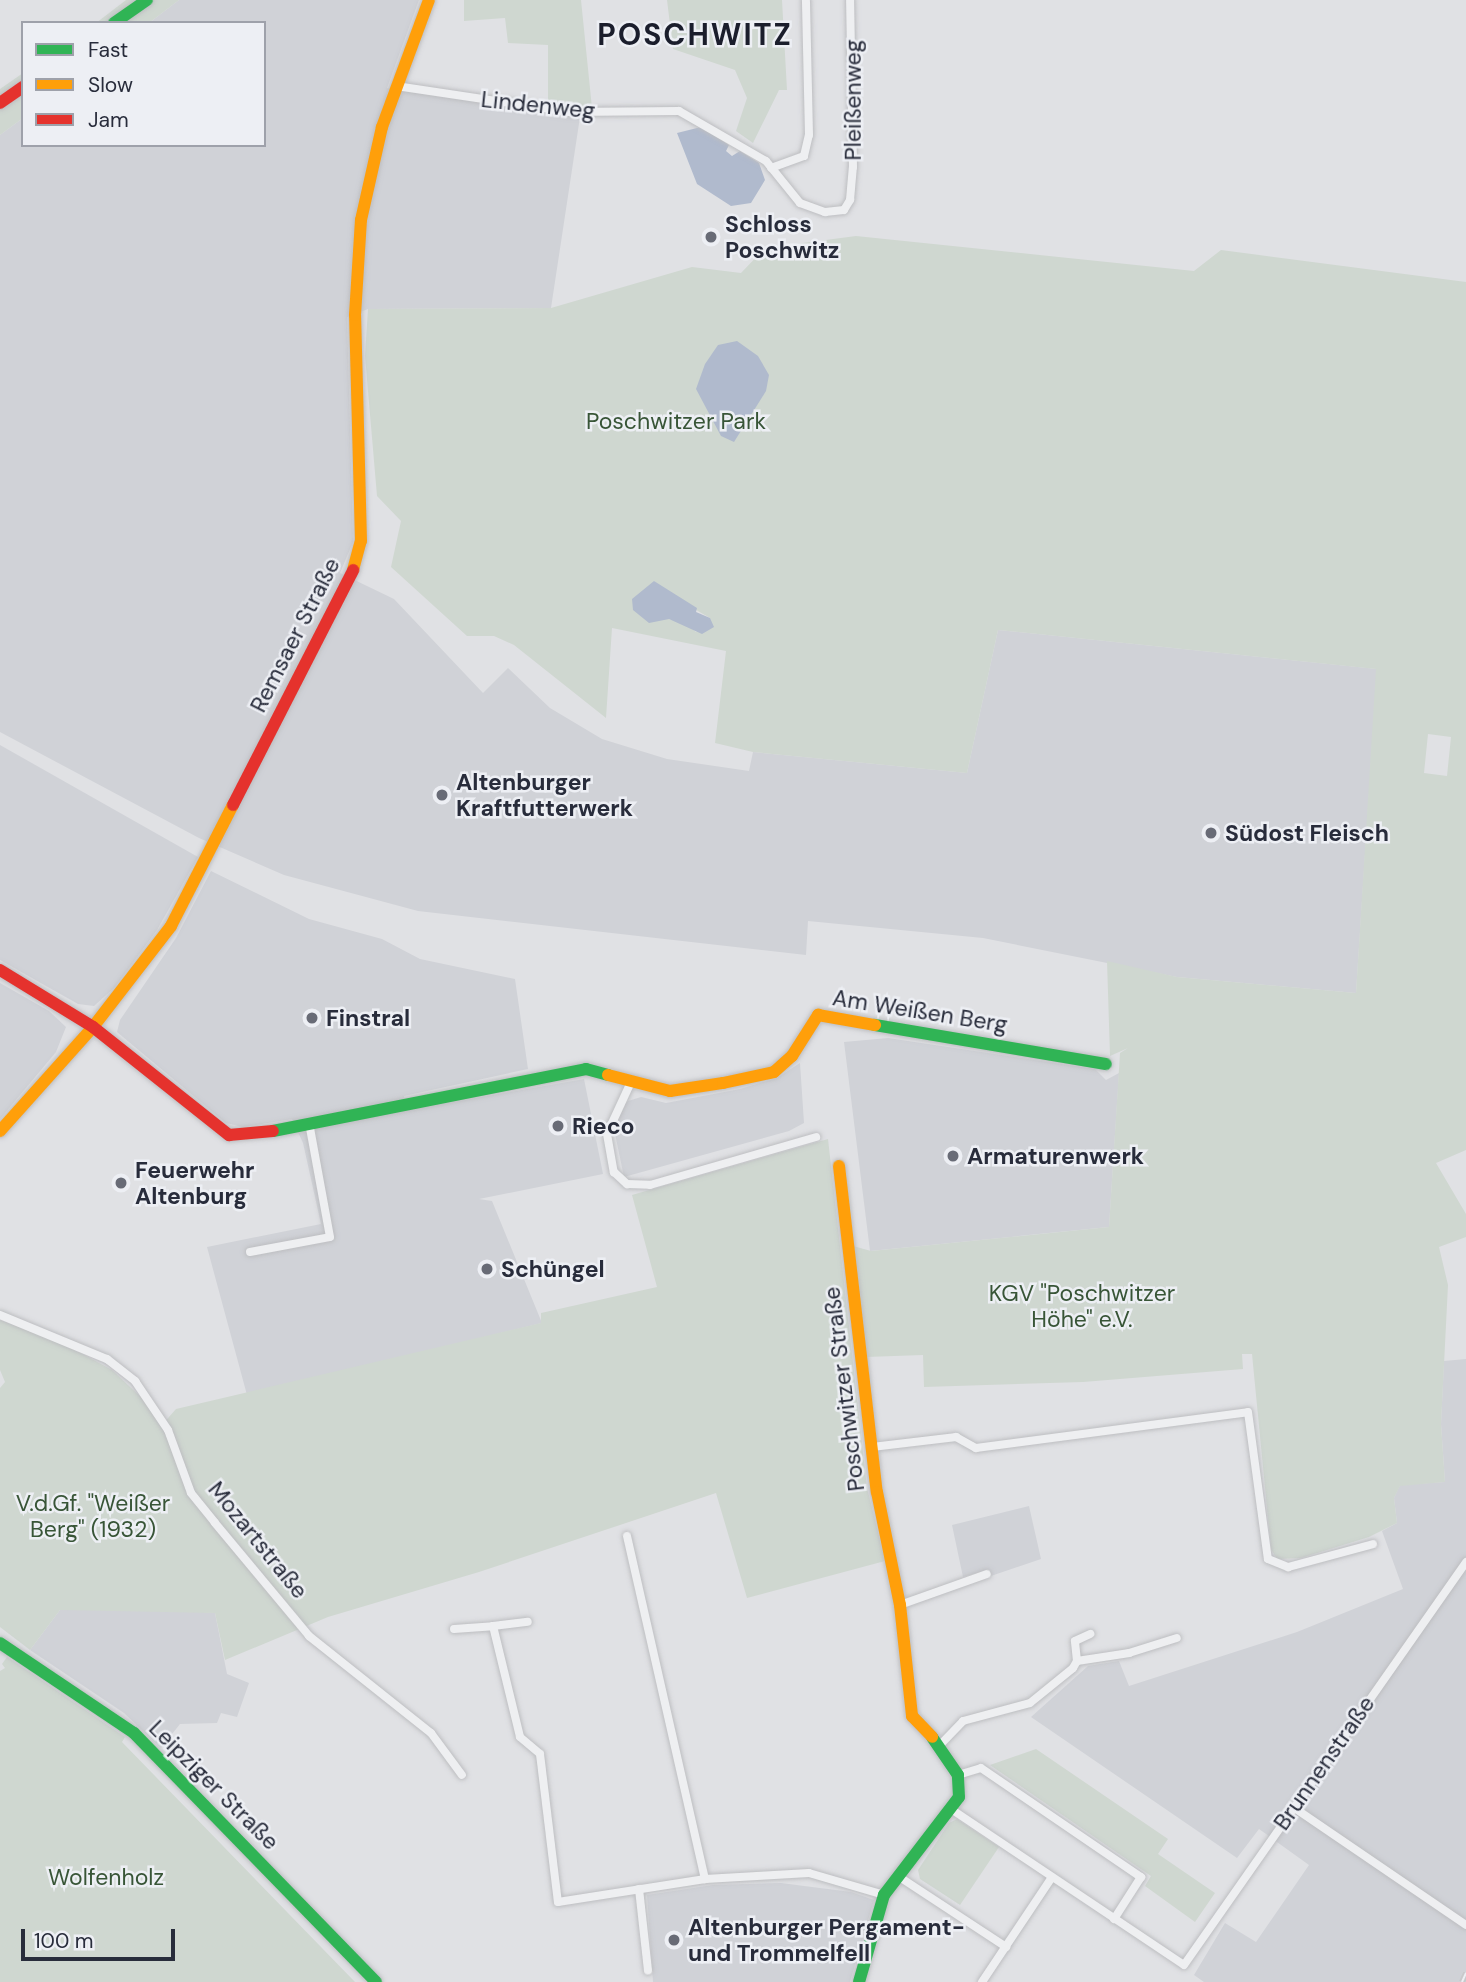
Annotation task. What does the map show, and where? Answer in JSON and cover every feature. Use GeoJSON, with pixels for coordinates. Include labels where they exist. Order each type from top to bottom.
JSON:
{"type":"FeatureCollection","features":[{"type":"Feature","properties":{"kind":"main road"},"geometry":{"type":"LineString","coordinates":[[117,21],[147,0]]}},
{"type":"Feature","properties":{"kind":"main road","name":"Remsaer Straße"},"geometry":{"type":"LineString","coordinates":[[0,1131],[93,1027],[171,926],[357,562],[361,541],[356,269],[371,165],[396,86],[429,0]]}},
{"type":"Feature","properties":{"kind":"main road"},"geometry":{"type":"LineString","coordinates":[[0,103],[21,88]]}},
{"type":"Feature","properties":{"kind":"main road","name":"Am Weißen Berg"},"geometry":{"type":"LineString","coordinates":[[0,971],[93,1027],[229,1135],[309,1123],[586,1069],[670,1091],[774,1072],[792,1056],[818,1016],[1106,1064]]}},
{"type":"Feature","properties":{"kind":"main road","name":"Poschwitzer Straße"},"geometry":{"type":"LineString","coordinates":[[839,1166],[872,1447],[900,1605],[912,1716],[940,1745],[958,1775]]}},
{"type":"Feature","properties":{"kind":"main road","name":"Leipziger Straße"},"geometry":{"type":"LineString","coordinates":[[0,1643],[134,1733],[376,1982]]}},
{"type":"Feature","properties":{"kind":"main road"},"geometry":{"type":"LineString","coordinates":[[859,1982],[884,1895],[901,1878],[959,1797],[958,1775]]}},
{"type":"Feature","properties":{"kind":"street"},"geometry":{"type":"LineString","coordinates":[[771,168],[804,156],[809,135],[806,0]]}},
{"type":"Feature","properties":{"kind":"street","name":"Pleißenweg"},"geometry":{"type":"LineString","coordinates":[[850,0],[850,200]]}},
{"type":"Feature","properties":{"kind":"street","name":"Lindenweg"},"geometry":{"type":"LineString","coordinates":[[396,86],[569,112],[665,108],[707,125],[771,168],[800,203],[825,212],[844,210],[850,200]]}},
{"type":"Feature","properties":{"kind":"street"},"geometry":{"type":"LineString","coordinates":[[631,1082],[607,1134],[614,1172],[627,1184],[650,1185],[816,1137]]}},
{"type":"Feature","properties":{"kind":"street"},"geometry":{"type":"LineString","coordinates":[[250,1252],[330,1237],[309,1123]]}},
{"type":"Feature","properties":{"kind":"street","name":"Mozartstraße"},"geometry":{"type":"LineString","coordinates":[[0,1315],[107,1360],[135,1381],[168,1430],[191,1493],[215,1523],[309,1636],[431,1733],[462,1776]]}},
{"type":"Feature","properties":{"kind":"street"},"geometry":{"type":"LineString","coordinates":[[872,1447],[956,1437],[976,1448],[1248,1412],[1268,1559],[1288,1567],[1373,1544]]}},
{"type":"Feature","properties":{"kind":"street"},"geometry":{"type":"LineString","coordinates":[[627,1536],[705,1879]]}},
{"type":"Feature","properties":{"kind":"street","name":"Brunnenstraße"},"geometry":{"type":"LineString","coordinates":[[1114,1919],[1184,1965],[1466,1562]]}},
{"type":"Feature","properties":{"kind":"street"},"geometry":{"type":"LineString","coordinates":[[900,1605],[987,1574]]}},
{"type":"Feature","properties":{"kind":"street"},"geometry":{"type":"LineString","coordinates":[[454,1629],[528,1622]]}},
{"type":"Feature","properties":{"kind":"street"},"geometry":{"type":"LineString","coordinates":[[493,1626],[520,1737],[540,1754],[558,1902],[705,1879],[809,1873],[884,1895]]}},
{"type":"Feature","properties":{"kind":"street"},"geometry":{"type":"LineString","coordinates":[[1077,1661],[1074,1641],[1090,1634]]}},
{"type":"Feature","properties":{"kind":"street"},"geometry":{"type":"LineString","coordinates":[[940,1745],[963,1721],[1030,1703],[1077,1661],[1129,1653],[1177,1637]]}},
{"type":"Feature","properties":{"kind":"street"},"geometry":{"type":"LineString","coordinates":[[951,1809],[1114,1919],[1141,1877],[981,1768],[958,1775]]}},
{"type":"Feature","properties":{"kind":"street"},"geometry":{"type":"LineString","coordinates":[[1293,1807],[1466,1925]]}},
{"type":"Feature","properties":{"kind":"street"},"geometry":{"type":"LineString","coordinates":[[982,1982],[1052,1877]]}},
{"type":"Feature","properties":{"kind":"street"},"geometry":{"type":"LineString","coordinates":[[901,1878],[1006,1947]]}},
{"type":"Feature","properties":{"kind":"street"},"geometry":{"type":"LineString","coordinates":[[639,1889],[648,1970]]}},
{"type":"Feature","properties":{"kind":"shaded area"},"geometry":{"type":"Polygon","coordinates":[[[179,0],[419,0],[387,88],[580,117],[551,308],[368,309],[347,317],[353,542],[340,573],[394,599],[483,693],[508,668],[550,708],[602,739],[667,759],[749,771],[753,752],[967,773],[998,630],[1377,669],[1356,993],[1177,977],[983,938],[808,921],[806,955],[418,911],[284,875],[199,838],[0,732],[0,135],[21,119],[21,147],[266,147],[266,21],[152,21],[179,0]]]}},
{"type":"Feature","properties":{"kind":"shaded area"},"geometry":{"type":"Polygon","coordinates":[[[0,745],[198,857],[157,930],[114,988],[94,1006],[78,1004],[0,960],[0,745]]]}},
{"type":"Feature","properties":{"kind":"shaded area"},"geometry":{"type":"Polygon","coordinates":[[[211,871],[309,919],[382,939],[420,959],[515,979],[528,1069],[404,1096],[403,1111],[584,1079],[603,1174],[479,1199],[492,1201],[542,1323],[247,1395],[207,1247],[321,1224],[303,1143],[292,1119],[243,1127],[226,1123],[117,1032],[120,1020],[176,938],[211,871]]]}},
{"type":"Feature","properties":{"kind":"shaded area"},"geometry":{"type":"Polygon","coordinates":[[[0,983],[49,1011],[66,1027],[56,1052],[0,1119],[0,983]]]}},
{"type":"Feature","properties":{"kind":"shaded area"},"geometry":{"type":"Polygon","coordinates":[[[888,1038],[1095,1069],[1106,1080],[1119,1073],[1109,1227],[870,1251],[844,1042],[888,1038]]]}},
{"type":"Feature","properties":{"kind":"shaded area"},"geometry":{"type":"Polygon","coordinates":[[[800,1063],[804,1123],[789,1131],[624,1177],[614,1129],[618,1112],[628,1101],[641,1097],[666,1103],[740,1089],[777,1078],[800,1063]]]}},
{"type":"Feature","properties":{"kind":"shaded area"},"geometry":{"type":"Polygon","coordinates":[[[1466,1359],[1466,1982],[1204,1982],[1194,1975],[1225,1923],[1256,1942],[1309,1865],[1259,1829],[1237,1858],[1031,1717],[1088,1666],[1119,1661],[1129,1686],[1297,1632],[1403,1589],[1382,1531],[1397,1523],[1394,1498],[1400,1485],[1445,1482],[1441,1424],[1444,1361],[1466,1359]]]}},
{"type":"Feature","properties":{"kind":"shaded area"},"geometry":{"type":"Polygon","coordinates":[[[1029,1506],[1041,1559],[988,1577],[986,1570],[963,1577],[952,1525],[1029,1506]]]}},
{"type":"Feature","properties":{"kind":"shaded area"},"geometry":{"type":"Polygon","coordinates":[[[164,1609],[215,1613],[227,1674],[249,1683],[237,1717],[221,1713],[217,1723],[180,1724],[161,1748],[124,1713],[30,1650],[60,1610],[164,1609]]]}},
{"type":"Feature","properties":{"kind":"shaded area"},"geometry":{"type":"Polygon","coordinates":[[[781,1883],[851,1892],[874,1900],[850,1982],[653,1982],[647,1895],[713,1885],[781,1883]]]}},
{"type":"Feature","properties":{"kind":"green space"},"geometry":{"type":"Polygon","coordinates":[[[126,0],[179,0],[152,21],[99,21],[126,0]]]}},
{"type":"Feature","properties":{"kind":"green space"},"geometry":{"type":"Polygon","coordinates":[[[464,0],[581,0],[592,108],[548,102],[548,45],[508,43],[505,18],[464,21],[464,0]]]}},
{"type":"Feature","properties":{"kind":"green space"},"geometry":{"type":"Polygon","coordinates":[[[667,0],[782,0],[787,90],[779,90],[753,143],[736,131],[747,98],[735,70],[673,49],[667,0]]]}},
{"type":"Feature","properties":{"kind":"green space"},"geometry":{"type":"Polygon","coordinates":[[[21,74],[21,119],[0,135],[0,89],[21,74]]]}},
{"type":"Feature","properties":{"kind":"green space"},"geometry":{"type":"Polygon","coordinates":[[[856,236],[1194,271],[1221,250],[1466,282],[1466,1150],[1436,1163],[1466,1214],[1466,1237],[1439,1247],[1448,1285],[1441,1424],[1445,1482],[1400,1486],[1394,1498],[1397,1523],[1369,1537],[1301,1558],[1277,1559],[1271,1549],[1252,1354],[1242,1354],[1243,1369],[1083,1382],[924,1387],[923,1355],[866,1357],[853,1246],[871,1251],[1109,1227],[1120,1053],[1128,1048],[1110,1056],[1107,961],[1177,977],[1356,993],[1376,669],[998,630],[967,773],[753,752],[715,743],[726,651],[612,628],[606,718],[514,645],[494,636],[467,636],[391,567],[401,521],[377,496],[365,356],[368,309],[551,308],[692,267],[741,273],[765,248],[856,236]],[[654,581],[664,618],[687,623],[696,632],[710,618],[667,593],[654,581]],[[1428,734],[1424,773],[1447,776],[1451,737],[1428,734]]]}},
{"type":"Feature","properties":{"kind":"green space","name":"V.d.Gf. \"Weißer Berg\" (1932)"},"geometry":{"type":"Polygon","coordinates":[[[828,1139],[867,1488],[885,1561],[747,1598],[716,1493],[479,1572],[328,1617],[225,1660],[215,1613],[60,1610],[30,1650],[0,1627],[0,1388],[5,1382],[0,1370],[0,1320],[64,1344],[112,1370],[144,1400],[161,1426],[176,1409],[541,1323],[541,1313],[657,1287],[632,1195],[828,1139]]]}},
{"type":"Feature","properties":{"kind":"green space","name":"Wolfenholz"},"geometry":{"type":"Polygon","coordinates":[[[7,1657],[125,1737],[122,1742],[355,1982],[0,1982],[0,1671],[5,1668],[2,1664],[7,1657]]]}},
{"type":"Feature","properties":{"kind":"green space"},"geometry":{"type":"Polygon","coordinates":[[[1036,1749],[1168,1839],[1158,1854],[1215,1893],[1195,1922],[1145,1886],[1151,1876],[990,1765],[1036,1749]]]}},
{"type":"Feature","properties":{"kind":"green space"},"geometry":{"type":"Polygon","coordinates":[[[957,1819],[999,1847],[960,1905],[920,1879],[918,1870],[949,1823],[957,1819]]]}},
{"type":"Feature","properties":{"kind":"water"},"geometry":{"type":"Polygon","coordinates":[[[701,127],[729,145],[726,151],[732,156],[740,151],[759,163],[765,180],[751,203],[731,206],[697,184],[677,133],[701,127]]]}},
{"type":"Feature","properties":{"kind":"water"},"geometry":{"type":"Polygon","coordinates":[[[737,341],[758,356],[769,375],[766,391],[734,442],[721,436],[696,389],[705,364],[718,345],[737,341]]]}},
{"type":"Feature","properties":{"kind":"water"},"geometry":{"type":"Polygon","coordinates":[[[654,581],[697,608],[696,612],[710,618],[714,627],[702,634],[669,619],[649,623],[633,610],[632,599],[654,581]]]}},
{"type":"Feature","properties":{"kind":"railway"},"geometry":{"type":"LineString","coordinates":[[1462,1982],[1466,1973]]}},
{"type":"Feature","properties":{"kind":"traffic: fast"},"geometry":{"type":"LineString","coordinates":[[117,21],[147,0]]}},
{"type":"Feature","properties":{"kind":"traffic: fast"},"geometry":{"type":"LineString","coordinates":[[875,1025],[1106,1064]]}},
{"type":"Feature","properties":{"kind":"traffic: fast"},"geometry":{"type":"LineString","coordinates":[[273,1131],[586,1069],[608,1075]]}},
{"type":"Feature","properties":{"kind":"traffic: fast"},"geometry":{"type":"LineString","coordinates":[[0,1643],[134,1733],[376,1982]]}},
{"type":"Feature","properties":{"kind":"traffic: fast"},"geometry":{"type":"LineString","coordinates":[[859,1982],[884,1895],[959,1797],[958,1775],[932,1737]]}},
{"type":"Feature","properties":{"kind":"traffic: slow"},"geometry":{"type":"LineString","coordinates":[[353,570],[361,541],[355,315],[361,220],[382,127],[429,0]]}},
{"type":"Feature","properties":{"kind":"traffic: slow"},"geometry":{"type":"LineString","coordinates":[[0,1131],[93,1027],[171,926],[233,805]]}},
{"type":"Feature","properties":{"kind":"traffic: slow"},"geometry":{"type":"LineString","coordinates":[[608,1075],[670,1091],[723,1083],[774,1072],[792,1056],[818,1015],[875,1025]]}},
{"type":"Feature","properties":{"kind":"traffic: slow"},"geometry":{"type":"LineString","coordinates":[[839,1166],[877,1492],[900,1605],[912,1716],[932,1737]]}},
{"type":"Feature","properties":{"kind":"traffic: jam"},"geometry":{"type":"LineString","coordinates":[[0,103],[21,88]]}},
{"type":"Feature","properties":{"kind":"traffic: jam"},"geometry":{"type":"LineString","coordinates":[[233,805],[353,570]]}},
{"type":"Feature","properties":{"kind":"traffic: jam"},"geometry":{"type":"LineString","coordinates":[[0,970],[93,1027],[229,1135],[273,1131]]}},
{"type":"Feature","properties":{"kind":"place","name":"Schloss Poschwitz"},"geometry":{"type":"Point","coordinates":[711,237]}},
{"type":"Feature","properties":{"kind":"place","name":"Altenburger Kraftfutterwerk"},"geometry":{"type":"Point","coordinates":[442,795]}},
{"type":"Feature","properties":{"kind":"place","name":"Südost Fleisch"},"geometry":{"type":"Point","coordinates":[1211,833]}},
{"type":"Feature","properties":{"kind":"place","name":"Finstral"},"geometry":{"type":"Point","coordinates":[312,1018]}},
{"type":"Feature","properties":{"kind":"place","name":"Rieco"},"geometry":{"type":"Point","coordinates":[558,1126]}},
{"type":"Feature","properties":{"kind":"place","name":"Armaturenwerk"},"geometry":{"type":"Point","coordinates":[953,1156]}},
{"type":"Feature","properties":{"kind":"place","name":"Feuerwehr Altenburg"},"geometry":{"type":"Point","coordinates":[121,1183]}},
{"type":"Feature","properties":{"kind":"place","name":"Schüngel"},"geometry":{"type":"Point","coordinates":[487,1269]}},
{"type":"Feature","properties":{"kind":"place","name":"Altenburger Pergament- und Trommelfell"},"geometry":{"type":"Point","coordinates":[674,1940]}},
{"type":"Feature","properties":{"kind":"district","name":"POSCHWITZ"},"geometry":{"type":"Point","coordinates":[695,35]}},
{"type":"Feature","properties":{"kind":"park label","name":"Poschwitzer Park"},"geometry":{"type":"Point","coordinates":[676,421]}},
{"type":"Feature","properties":{"kind":"park label","name":"KGV \"Poschwitzer Höhe\" e.V."},"geometry":{"type":"Point","coordinates":[1082,1306]}}]}
